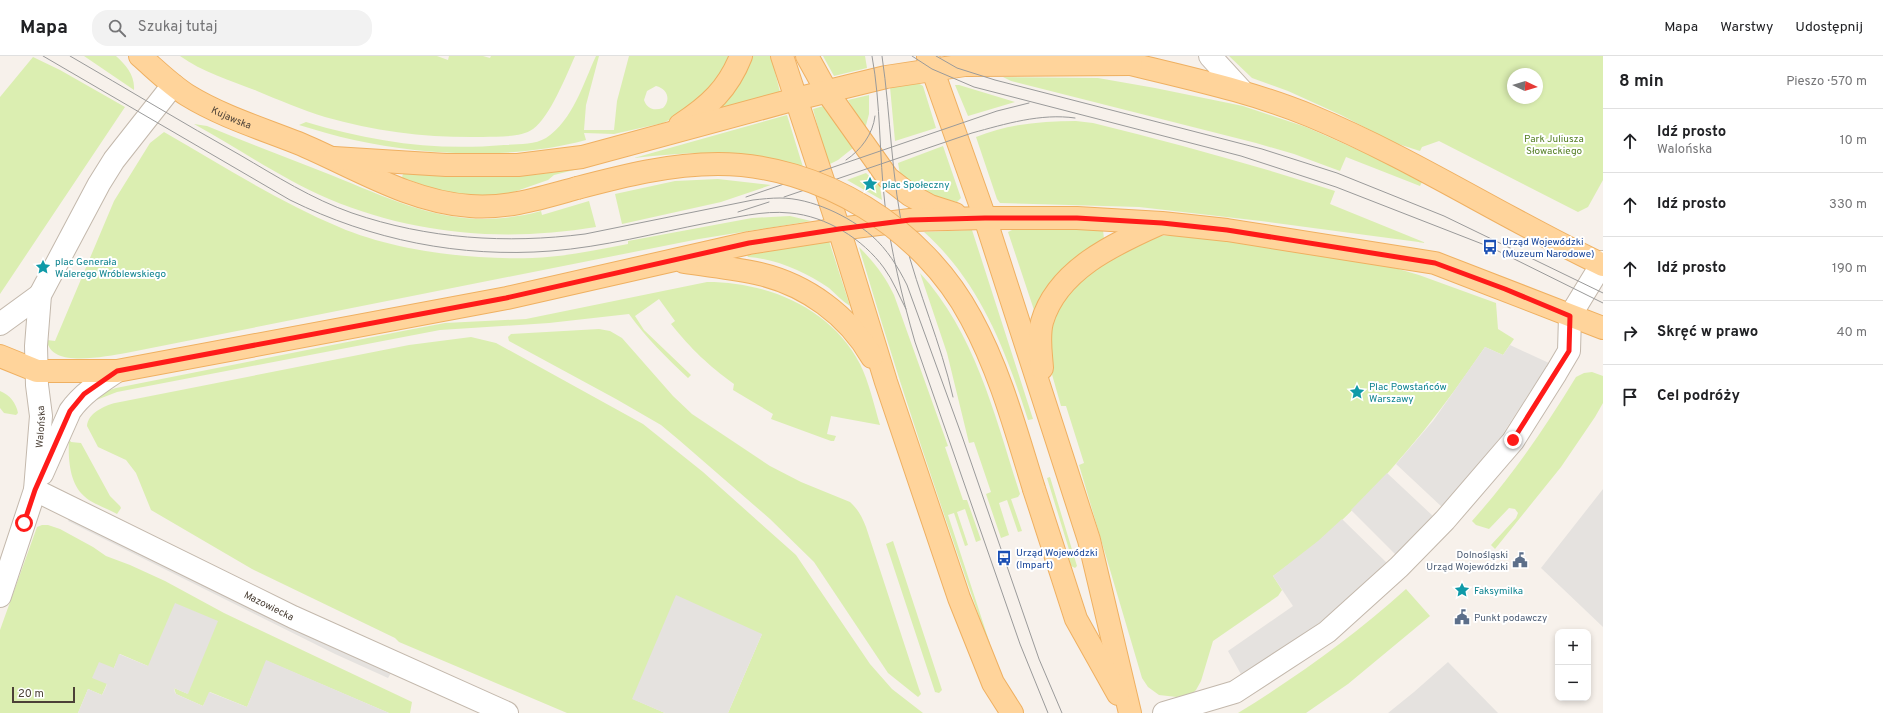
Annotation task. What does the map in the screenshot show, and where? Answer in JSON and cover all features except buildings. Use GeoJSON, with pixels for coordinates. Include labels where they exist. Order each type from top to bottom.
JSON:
{"type":"FeatureCollection","features":[{"type":"Feature","properties":{"kind":"main road","name":"Kujawska"},"geometry":{"type":"LineString","coordinates":[[140,56],[185,94],[211,108],[334,158],[419,196],[455,205],[481,207],[503,206],[659,168],[688,165],[735,165],[790,174],[842,195],[879,216],[918,248],[938,270],[971,318],[987,350],[999,382],[1076,619],[1129,713]]}},
{"type":"Feature","properties":{"kind":"main road"},"geometry":{"type":"LineString","coordinates":[[662,137],[705,109],[724,88],[736,70],[741,56]]}},
{"type":"Feature","properties":{"kind":"main road"},"geometry":{"type":"LineString","coordinates":[[782,56],[839,229],[886,382],[959,598],[993,683],[1012,713]]}},
{"type":"Feature","properties":{"kind":"main road"},"geometry":{"type":"LineString","coordinates":[[807,56],[827,92],[888,178],[910,195],[930,206],[976,218]]}},
{"type":"Feature","properties":{"kind":"main road"},"geometry":{"type":"LineString","coordinates":[[1111,56],[1131,64],[1242,91],[1310,116],[1345,131],[1446,182],[1543,236],[1603,264]]}},
{"type":"Feature","properties":{"kind":"main road"},"geometry":{"type":"LineString","coordinates":[[334,158],[446,165],[518,165],[582,157],[662,137],[796,99],[886,77],[930,63],[965,65],[1131,64]]}},
{"type":"Feature","properties":{"kind":"main road"},"geometry":{"type":"LineString","coordinates":[[930,63],[976,218],[1045,401],[1088,540],[1129,713]]}},
{"type":"Feature","properties":{"kind":"main road"},"geometry":{"type":"LineString","coordinates":[[0,356],[37,371],[117,371],[506,298],[749,243],[910,220],[976,218],[1077,218],[1162,223],[1227,230],[1435,263],[1603,328]]}},
{"type":"Feature","properties":{"kind":"main road"},"geometry":{"type":"LineString","coordinates":[[1045,401],[1041,331],[1048,308],[1056,295],[1069,278],[1098,254],[1116,243],[1162,223]]}},
{"type":"Feature","properties":{"kind":"main road"},"geometry":{"type":"LineString","coordinates":[[673,260],[760,274],[796,287],[844,319],[865,345],[886,382]]}},
{"type":"Feature","properties":{"kind":"street"},"geometry":{"type":"LineString","coordinates":[[1210,56],[1242,91]]}},
{"type":"Feature","properties":{"kind":"street"},"geometry":{"type":"LineString","coordinates":[[37,371],[36,346],[40,295],[99,184],[114,160],[173,84]]}},
{"type":"Feature","properties":{"kind":"street"},"geometry":{"type":"LineString","coordinates":[[1164,713],[1235,692],[1327,632],[1399,567],[1445,520],[1513,440],[1569,351],[1570,316],[1603,264]]}},
{"type":"Feature","properties":{"kind":"street"},"geometry":{"type":"LineString","coordinates":[[0,324],[40,295]]}},
{"type":"Feature","properties":{"kind":"street","name":"Walońska"},"geometry":{"type":"LineString","coordinates":[[0,596],[35,490],[41,416],[37,371]]}},
{"type":"Feature","properties":{"kind":"street"},"geometry":{"type":"LineString","coordinates":[[35,490],[70,411],[84,394],[117,371]]}},
{"type":"Feature","properties":{"kind":"street","name":"Mazowiecka"},"geometry":{"type":"LineString","coordinates":[[35,490],[293,617],[507,713]]}},
{"type":"Feature","properties":{"kind":"green space"},"geometry":{"type":"Polygon","coordinates":[[[84,56],[116,56],[129,71],[133,80],[134,90],[84,56]]]}},
{"type":"Feature","properties":{"kind":"green space"},"geometry":{"type":"Polygon","coordinates":[[[180,56],[437,56],[448,60],[449,56],[483,56],[490,58],[491,56],[575,56],[551,106],[533,129],[522,134],[509,136],[463,137],[403,133],[364,127],[325,117],[217,76],[180,56]]]}},
{"type":"Feature","properties":{"kind":"green space"},"geometry":{"type":"Polygon","coordinates":[[[596,56],[599,56],[586,105],[584,130],[614,130],[617,101],[629,56],[730,56],[715,86],[679,115],[663,123],[614,134],[584,133],[586,140],[529,151],[470,154],[411,150],[354,140],[299,125],[306,122],[380,140],[428,146],[478,147],[531,143],[546,138],[563,122],[582,90],[596,56]],[[656,86],[647,91],[644,100],[645,103],[651,108],[663,108],[667,102],[666,92],[660,87],[656,86]]]}},
{"type":"Feature","properties":{"kind":"green space"},"geometry":{"type":"Polygon","coordinates":[[[751,56],[771,56],[780,92],[720,109],[751,56]]]}},
{"type":"Feature","properties":{"kind":"green space"},"geometry":{"type":"Polygon","coordinates":[[[823,56],[865,56],[867,68],[834,76],[823,56]]]}},
{"type":"Feature","properties":{"kind":"green space","name":"Park Juliusza Słowackiego"},"geometry":{"type":"Polygon","coordinates":[[[1229,56],[1603,56],[1603,180],[1588,207],[1578,212],[1439,141],[1422,147],[1420,151],[1395,143],[1341,115],[1288,91],[1252,78],[1229,56]]]}},
{"type":"Feature","properties":{"kind":"green space"},"geometry":{"type":"Polygon","coordinates":[[[33,57],[60,70],[125,107],[0,294],[0,97],[33,57]]]}},
{"type":"Feature","properties":{"kind":"green space"},"geometry":{"type":"Polygon","coordinates":[[[1003,77],[1098,78],[1243,106],[1306,127],[1365,153],[1422,182],[1420,186],[1346,157],[1340,171],[1294,154],[1256,143],[1011,81],[1003,77]]]}},
{"type":"Feature","properties":{"kind":"green space"},"geometry":{"type":"Polygon","coordinates":[[[916,82],[923,86],[936,128],[895,141],[890,87],[916,82]]]}},
{"type":"Feature","properties":{"kind":"green space"},"geometry":{"type":"Polygon","coordinates":[[[955,85],[959,85],[1015,102],[968,116],[955,85]]]}},
{"type":"Feature","properties":{"kind":"green space"},"geometry":{"type":"Polygon","coordinates":[[[869,95],[869,114],[865,129],[848,100],[869,95]]]}},
{"type":"Feature","properties":{"kind":"green space"},"geometry":{"type":"Polygon","coordinates":[[[827,105],[853,148],[838,160],[828,165],[813,109],[827,105]]]}},
{"type":"Feature","properties":{"kind":"green space"},"geometry":{"type":"Polygon","coordinates":[[[787,115],[803,167],[782,161],[740,154],[698,153],[634,158],[787,115]]]}},
{"type":"Feature","properties":{"kind":"green space"},"geometry":{"type":"Polygon","coordinates":[[[1076,121],[1093,123],[1184,146],[1335,191],[1330,204],[1426,243],[1261,221],[1139,207],[1000,203],[997,199],[976,137],[1000,129],[1025,124],[1076,121]]]}},
{"type":"Feature","properties":{"kind":"green space"},"geometry":{"type":"Polygon","coordinates":[[[194,124],[207,126],[384,196],[433,212],[458,217],[484,219],[511,217],[541,211],[542,215],[589,201],[596,227],[562,232],[494,234],[427,228],[394,221],[361,211],[312,191],[277,173],[194,124]]]}},
{"type":"Feature","properties":{"kind":"green space"},"geometry":{"type":"Polygon","coordinates":[[[164,132],[228,170],[316,217],[339,227],[384,242],[434,252],[485,257],[532,258],[568,255],[604,249],[628,244],[628,241],[752,218],[790,216],[811,221],[699,239],[126,353],[93,358],[68,358],[58,355],[50,349],[47,340],[55,341],[114,201],[150,143],[164,132]]]}},
{"type":"Feature","properties":{"kind":"green space"},"geometry":{"type":"Polygon","coordinates":[[[943,146],[961,198],[957,202],[941,198],[927,192],[900,174],[898,163],[943,146]]]}},
{"type":"Feature","properties":{"kind":"green space"},"geometry":{"type":"Polygon","coordinates":[[[594,165],[554,175],[548,180],[505,195],[464,195],[446,193],[403,178],[402,176],[405,172],[472,177],[523,176],[594,165]]]}},
{"type":"Feature","properties":{"kind":"green space"},"geometry":{"type":"Polygon","coordinates":[[[866,173],[880,186],[882,200],[847,180],[866,173]]]}},
{"type":"Feature","properties":{"kind":"green space"},"geometry":{"type":"Polygon","coordinates":[[[718,179],[771,185],[721,202],[622,224],[615,194],[675,181],[718,179]]]}},
{"type":"Feature","properties":{"kind":"green space"},"geometry":{"type":"Polygon","coordinates":[[[1089,228],[1103,230],[1104,239],[1034,310],[1008,232],[1012,230],[1089,228]]]}},
{"type":"Feature","properties":{"kind":"green space"},"geometry":{"type":"Polygon","coordinates":[[[972,230],[1033,419],[1028,420],[1020,394],[1000,343],[976,295],[944,252],[924,232],[972,230]]]}},
{"type":"Feature","properties":{"kind":"green space"},"geometry":{"type":"Polygon","coordinates":[[[1177,235],[1212,238],[1395,268],[1419,275],[1496,303],[1498,329],[1514,339],[1503,355],[1485,347],[1429,425],[1366,497],[1319,541],[1273,576],[1282,590],[1278,596],[1213,641],[1201,681],[1196,690],[1192,694],[1177,697],[1159,695],[1148,687],[1142,678],[1079,465],[1084,463],[1066,406],[1061,406],[1051,371],[1049,326],[1067,294],[1093,267],[1157,236],[1177,235]]]}},
{"type":"Feature","properties":{"kind":"green space"},"geometry":{"type":"Polygon","coordinates":[[[829,241],[850,306],[829,288],[790,267],[770,260],[748,257],[747,255],[829,241]]]}},
{"type":"Feature","properties":{"kind":"green space"},"geometry":{"type":"Polygon","coordinates":[[[859,247],[879,270],[894,295],[948,446],[945,447],[963,500],[967,500],[981,540],[976,542],[965,509],[957,512],[968,545],[965,546],[954,513],[948,515],[990,644],[989,645],[921,447],[859,247]]]}},
{"type":"Feature","properties":{"kind":"green space"},"geometry":{"type":"Polygon","coordinates":[[[920,273],[956,322],[970,349],[982,378],[1020,494],[1018,497],[1011,499],[1022,531],[1018,532],[1007,500],[999,503],[1009,535],[1001,538],[986,494],[991,492],[974,442],[969,443],[947,353],[920,273]]]}},
{"type":"Feature","properties":{"kind":"green space"},"geometry":{"type":"Polygon","coordinates":[[[707,282],[730,283],[775,293],[796,302],[815,313],[848,344],[860,364],[869,386],[880,425],[831,416],[827,434],[836,436],[834,441],[831,441],[771,419],[773,414],[733,390],[734,384],[708,364],[686,342],[671,324],[675,321],[659,299],[635,316],[644,330],[691,375],[688,378],[650,340],[629,314],[549,323],[440,330],[117,392],[86,404],[100,393],[116,388],[408,330],[445,323],[526,319],[707,282]]]}},
{"type":"Feature","properties":{"kind":"green space"},"geometry":{"type":"Polygon","coordinates":[[[599,329],[610,331],[622,338],[673,396],[692,414],[770,466],[801,482],[850,502],[855,507],[866,527],[921,694],[918,697],[888,673],[814,562],[770,519],[661,425],[509,341],[508,337],[511,334],[599,329]]]}},
{"type":"Feature","properties":{"kind":"green space"},"geometry":{"type":"Polygon","coordinates":[[[471,337],[496,343],[643,424],[703,472],[796,555],[870,664],[892,689],[923,713],[728,713],[762,634],[633,699],[665,713],[567,713],[399,642],[395,638],[252,569],[151,510],[136,473],[126,460],[98,447],[87,426],[90,417],[93,414],[106,406],[115,403],[409,345],[471,337]]]}},
{"type":"Feature","properties":{"kind":"green space"},"geometry":{"type":"Polygon","coordinates":[[[1592,372],[1603,376],[1603,403],[1561,467],[1495,549],[1491,545],[1516,518],[1518,513],[1515,509],[1509,508],[1489,529],[1476,525],[1472,521],[1501,487],[1527,451],[1576,377],[1584,373],[1592,372]]]}},
{"type":"Feature","properties":{"kind":"green space"},"geometry":{"type":"Polygon","coordinates":[[[0,391],[10,397],[16,406],[18,413],[16,415],[4,413],[0,408],[0,391]]]}},
{"type":"Feature","properties":{"kind":"green space"},"geometry":{"type":"Polygon","coordinates":[[[69,439],[71,442],[81,443],[110,496],[120,506],[121,508],[117,514],[91,501],[79,491],[70,469],[69,439]]]}},
{"type":"Feature","properties":{"kind":"green space"},"geometry":{"type":"Polygon","coordinates":[[[1050,477],[1077,566],[1075,568],[1071,566],[1068,557],[1071,556],[1047,478],[1050,477]]]}},
{"type":"Feature","properties":{"kind":"green space"},"geometry":{"type":"Polygon","coordinates":[[[48,525],[60,529],[106,556],[165,581],[224,613],[412,702],[410,713],[389,713],[267,661],[247,707],[210,692],[203,706],[176,694],[174,688],[188,694],[148,666],[120,654],[102,695],[88,689],[78,713],[0,713],[0,630],[37,527],[48,525]]]}},
{"type":"Feature","properties":{"kind":"green space"},"geometry":{"type":"Polygon","coordinates":[[[893,541],[942,690],[939,693],[935,692],[886,544],[893,541]]]}},
{"type":"Feature","properties":{"kind":"green space"},"geometry":{"type":"Polygon","coordinates":[[[1406,589],[1430,616],[1348,684],[1306,713],[1238,713],[1325,655],[1406,589]]]}},
{"type":"Feature","properties":{"kind":"shaded area"},"geometry":{"type":"Polygon","coordinates":[[[1510,345],[1549,363],[1500,438],[1443,508],[1396,464],[1433,421],[1485,347],[1503,355],[1510,345]]]}},
{"type":"Feature","properties":{"kind":"shaded area"},"geometry":{"type":"Polygon","coordinates":[[[1387,473],[1434,517],[1396,555],[1351,510],[1387,473]]]}},
{"type":"Feature","properties":{"kind":"shaded area"},"geometry":{"type":"Polygon","coordinates":[[[1603,489],[1603,627],[1541,568],[1603,489]]]}},
{"type":"Feature","properties":{"kind":"shaded area"},"geometry":{"type":"Polygon","coordinates":[[[71,516],[391,673],[388,678],[335,654],[68,521],[71,516]]]}},
{"type":"Feature","properties":{"kind":"shaded area"},"geometry":{"type":"Polygon","coordinates":[[[1342,519],[1388,564],[1319,623],[1284,649],[1242,676],[1228,651],[1293,606],[1273,576],[1318,541],[1342,519]]]}},
{"type":"Feature","properties":{"kind":"shaded area"},"geometry":{"type":"Polygon","coordinates":[[[676,595],[762,634],[728,713],[665,713],[632,699],[676,595]]]}},
{"type":"Feature","properties":{"kind":"shaded area"},"geometry":{"type":"Polygon","coordinates":[[[175,603],[218,621],[188,694],[174,688],[175,693],[178,695],[203,706],[209,692],[247,707],[266,660],[389,713],[78,713],[88,689],[102,695],[105,689],[107,684],[92,678],[99,662],[114,668],[119,654],[148,666],[175,603]]]}},
{"type":"Feature","properties":{"kind":"shaded area"},"geometry":{"type":"Polygon","coordinates":[[[1448,662],[1498,713],[1388,713],[1414,692],[1448,662]]]}},
{"type":"Feature","properties":{"kind":"tram line"},"geometry":{"type":"LineString","coordinates":[[43,56],[290,200],[352,226],[384,236],[417,243],[483,252],[551,251],[610,243],[748,215],[780,212],[790,213],[804,215],[830,224],[843,231],[866,248],[884,268],[906,309]]}},
{"type":"Feature","properties":{"kind":"tram line"},"geometry":{"type":"LineString","coordinates":[[70,56],[308,194],[352,213],[409,229],[438,234],[497,239],[555,237],[585,234],[753,200],[777,198],[804,201],[817,205],[841,215],[863,229],[887,252],[907,285],[963,439],[1039,659],[1062,713]]}},
{"type":"Feature","properties":{"kind":"tram line"},"geometry":{"type":"LineString","coordinates":[[872,56],[877,93],[887,222],[901,291],[910,325],[1020,644],[1048,713]]}},
{"type":"Feature","properties":{"kind":"tram line"},"geometry":{"type":"LineString","coordinates":[[882,56],[900,217],[910,260],[942,357],[953,397]]}},
{"type":"Feature","properties":{"kind":"tram line"},"geometry":{"type":"LineString","coordinates":[[912,56],[932,69],[974,87],[1241,156],[1336,187],[1490,247],[1603,303]]}},
{"type":"Feature","properties":{"kind":"tram line"},"geometry":{"type":"LineString","coordinates":[[936,56],[957,68],[995,80],[1262,149],[1337,173],[1444,216],[1603,293]]}},
{"type":"Feature","properties":{"kind":"tram line"},"geometry":{"type":"LineString","coordinates":[[746,197],[997,111],[1029,103]]}},
{"type":"Feature","properties":{"kind":"tram line"},"geometry":{"type":"LineString","coordinates":[[846,160],[857,151],[869,135],[875,116]]}},
{"type":"Feature","properties":{"kind":"tram line"},"geometry":{"type":"LineString","coordinates":[[784,197],[972,133],[1036,118],[1075,118]]}},
{"type":"Feature","properties":{"kind":"tram line"},"geometry":{"type":"LineString","coordinates":[[738,212],[769,202]]}},
{"type":"Feature","properties":{"kind":"place","name":"plac Społeczny"},"geometry":{"type":"Point","coordinates":[870,184]}},
{"type":"Feature","properties":{"kind":"place","name":"Urząd Wojewódzki (Muzeum Narodowe)"},"geometry":{"type":"Point","coordinates":[1490,247]}},
{"type":"Feature","properties":{"kind":"place","name":"plac Generała Walerego Wróblewskiego"},"geometry":{"type":"Point","coordinates":[43,267]}},
{"type":"Feature","properties":{"kind":"place","name":"Plac Powstańców Warszawy"},"geometry":{"type":"Point","coordinates":[1357,392]}},
{"type":"Feature","properties":{"kind":"place","name":"Urząd Wojewódzki (Impart)"},"geometry":{"type":"Point","coordinates":[1004,558]}},
{"type":"Feature","properties":{"kind":"place","name":"Dolnośląski Urząd Wojewódzki"},"geometry":{"type":"Point","coordinates":[1520,560]}},
{"type":"Feature","properties":{"kind":"place","name":"Faksymilka"},"geometry":{"type":"Point","coordinates":[1462,590]}},
{"type":"Feature","properties":{"kind":"place","name":"Punkt podawczy"},"geometry":{"type":"Point","coordinates":[1462,617]}},
{"type":"Feature","properties":{"kind":"route"},"geometry":{"type":"LineString","coordinates":[[24,523],[35,490],[70,411],[84,394],[117,371],[434,310],[506,298],[749,243],[910,220],[1077,218],[1162,223],[1227,230],[1435,263],[1459,271],[1570,316],[1569,351],[1513,440]]}}]}
